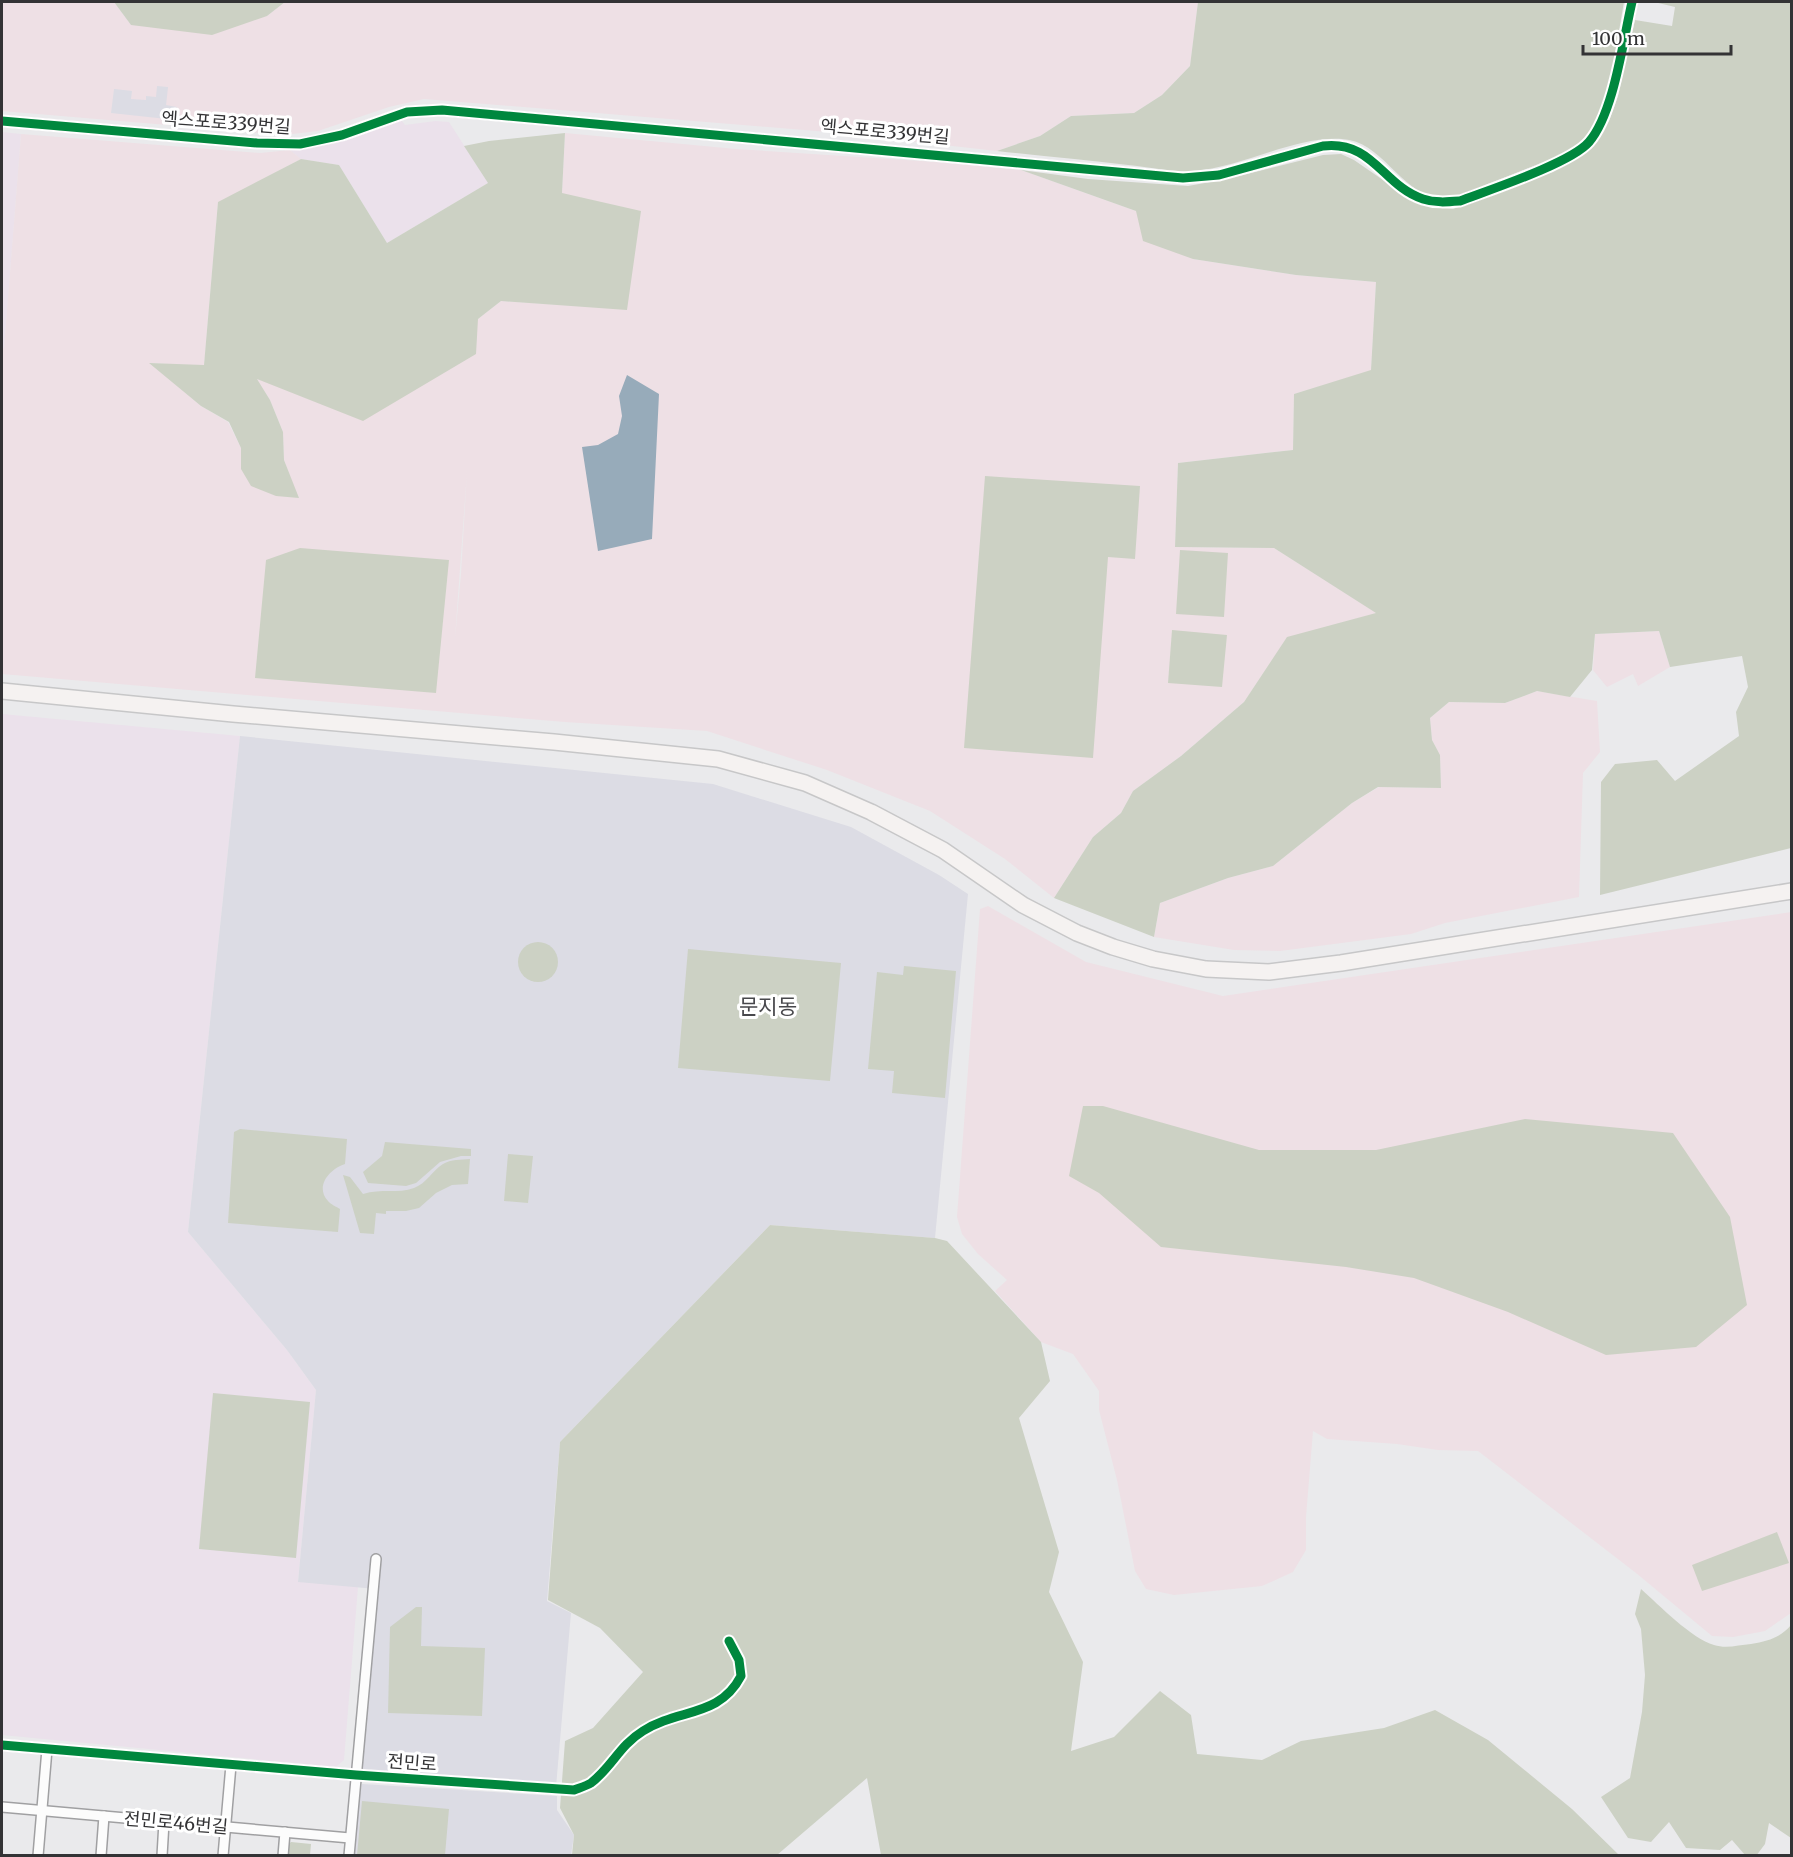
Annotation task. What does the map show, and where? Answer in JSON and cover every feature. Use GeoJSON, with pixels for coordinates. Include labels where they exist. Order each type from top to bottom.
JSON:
{"type":"FeatureCollection","features":[{"type":"Feature","properties":{"kind":"main road"},"geometry":{"type":"LineString","coordinates":[[2,691],[554,742],[726,761],[805,783],[871,812],[943,850],[1023,905],[1077,933],[1153,959],[1206,969],[1269,972],[1341,963],[1791,891]]}},
{"type":"Feature","properties":{"kind":"street","name":"엑스포로339번길"},"geometry":{"type":"LineString","coordinates":[[2,121],[257,143],[300,144],[342,135],[407,112],[442,110],[836,144],[1183,178],[1219,175],[1323,146],[1338,144],[1368,158],[1407,191],[1420,198],[1446,202],[1460,201],[1556,163],[1578,152],[1589,142],[1603,122],[1632,2]]}},
{"type":"Feature","properties":{"kind":"street"},"geometry":{"type":"LineString","coordinates":[[349,1856],[375,1559]]}},
{"type":"Feature","properties":{"kind":"street","name":"전민로"},"geometry":{"type":"LineString","coordinates":[[2,1745],[356,1775],[574,1790],[590,1783],[608,1766],[624,1745],[644,1730],[675,1716],[709,1707],[724,1699],[741,1676],[739,1660],[729,1641]]}},
{"type":"Feature","properties":{"kind":"street"},"geometry":{"type":"LineString","coordinates":[[38,1856],[47,1749]]}},
{"type":"Feature","properties":{"kind":"street"},"geometry":{"type":"LineString","coordinates":[[223,1856],[231,1765]]}},
{"type":"Feature","properties":{"kind":"street","name":"전민로46번길"},"geometry":{"type":"LineString","coordinates":[[2,1807],[350,1838]]}},
{"type":"Feature","properties":{"kind":"street"},"geometry":{"type":"LineString","coordinates":[[101,1856],[104,1816]]}},
{"type":"Feature","properties":{"kind":"street"},"geometry":{"type":"LineString","coordinates":[[162,1856],[164,1822]]}},
{"type":"Feature","properties":{"kind":"street"},"geometry":{"type":"LineString","coordinates":[[283,1856],[285,1832]]}},
{"type":"Feature","properties":{"kind":"shaded area"},"geometry":{"type":"Polygon","coordinates":[[[2,2],[114,2],[131,25],[267,16],[285,2],[1198,2],[1190,66],[1162,95],[1134,113],[1071,116],[1040,136],[997,151],[828,132],[424,99],[389,107],[318,131],[284,135],[2,111],[2,2]]]}},
{"type":"Feature","properties":{"kind":"shaded area"},"geometry":{"type":"Polygon","coordinates":[[[114,2],[285,2],[267,16],[212,35],[131,25],[114,2]]]}},
{"type":"Feature","properties":{"kind":"shaded area"},"geometry":{"type":"Polygon","coordinates":[[[1198,2],[1624,2],[1605,97],[1589,131],[1564,154],[1455,197],[1437,198],[1424,194],[1368,148],[1342,139],[1305,142],[1211,169],[1192,171],[997,151],[1040,136],[1071,116],[1134,113],[1162,95],[1190,66],[1198,2]]]}},
{"type":"Feature","properties":{"kind":"shaded area"},"geometry":{"type":"Polygon","coordinates":[[[1654,2],[1791,2],[1791,848],[1600,895],[1601,782],[1615,764],[1657,760],[1675,781],[1739,736],[1736,712],[1748,687],[1742,656],[1670,667],[1659,631],[1595,634],[1592,670],[1570,697],[1537,691],[1505,703],[1449,702],[1430,718],[1432,740],[1440,755],[1441,788],[1378,787],[1352,803],[1273,866],[1228,878],[1160,903],[1154,937],[1054,898],[1093,837],[1121,813],[1133,791],[1181,756],[1244,702],[1287,637],[1376,613],[1274,548],[1175,547],[1178,463],[1293,450],[1294,394],[1371,370],[1376,282],[1296,275],[1193,259],[1143,241],[1136,211],[1021,170],[1088,179],[1188,186],[1227,179],[1323,155],[1341,154],[1354,160],[1412,200],[1425,206],[1453,209],[1553,172],[1581,156],[1596,142],[1609,121],[1618,96],[1635,20],[1672,26],[1675,7],[1654,2]]]}},
{"type":"Feature","properties":{"kind":"shaded area"},"geometry":{"type":"Polygon","coordinates":[[[157,86],[168,87],[166,105],[177,107],[176,120],[111,113],[114,89],[132,91],[131,99],[146,100],[146,96],[156,97],[157,86]]]}},
{"type":"Feature","properties":{"kind":"shaded area"},"geometry":{"type":"Polygon","coordinates":[[[401,120],[405,125],[436,121],[449,122],[488,183],[387,243],[339,165],[301,159],[290,150],[334,144],[401,120]]]}},
{"type":"Feature","properties":{"kind":"shaded area"},"geometry":{"type":"Polygon","coordinates":[[[2,132],[21,134],[4,349],[2,348],[2,132]]]}},
{"type":"Feature","properties":{"kind":"shaded area"},"geometry":{"type":"Polygon","coordinates":[[[565,133],[736,149],[1021,170],[1136,211],[1193,259],[1296,275],[1376,282],[1371,371],[1294,394],[1293,450],[1178,463],[1175,547],[1274,548],[1377,613],[1287,638],[1244,702],[1181,756],[1133,791],[1121,813],[1093,837],[1054,898],[1005,859],[930,811],[827,770],[707,731],[565,722],[2,674],[2,348],[4,348],[21,134],[260,153],[290,150],[301,159],[218,203],[204,366],[150,363],[201,406],[228,422],[241,448],[242,469],[298,498],[284,460],[283,432],[270,400],[256,378],[478,319],[501,301],[627,309],[562,193],[565,133]],[[467,476],[455,638],[461,574],[467,476]]]}},
{"type":"Feature","properties":{"kind":"shaded area"},"geometry":{"type":"Polygon","coordinates":[[[565,133],[562,193],[641,211],[627,310],[501,301],[478,319],[476,354],[363,421],[257,379],[270,400],[283,432],[284,460],[299,498],[276,496],[251,486],[241,469],[241,448],[229,422],[201,406],[149,363],[204,365],[218,202],[301,159],[339,165],[387,243],[488,183],[464,146],[565,133]]]}},
{"type":"Feature","properties":{"kind":"shaded area"},"geometry":{"type":"Polygon","coordinates":[[[985,476],[1140,486],[1135,559],[1108,557],[1093,758],[964,748],[985,476]]]}},
{"type":"Feature","properties":{"kind":"shaded area"},"geometry":{"type":"Polygon","coordinates":[[[300,548],[449,560],[436,693],[255,678],[266,560],[300,548]]]}},
{"type":"Feature","properties":{"kind":"shaded area"},"geometry":{"type":"Polygon","coordinates":[[[1180,550],[1228,553],[1224,617],[1176,614],[1180,550]]]}},
{"type":"Feature","properties":{"kind":"shaded area"},"geometry":{"type":"Polygon","coordinates":[[[1172,630],[1227,635],[1222,687],[1168,683],[1172,630]]]}},
{"type":"Feature","properties":{"kind":"shaded area"},"geometry":{"type":"Polygon","coordinates":[[[1659,631],[1670,667],[1638,686],[1633,674],[1607,687],[1593,670],[1595,634],[1659,631]]]}},
{"type":"Feature","properties":{"kind":"shaded area"},"geometry":{"type":"Polygon","coordinates":[[[1537,691],[1597,701],[1600,752],[1583,773],[1579,897],[1445,923],[1411,934],[1280,951],[1234,950],[1154,937],[1160,903],[1228,878],[1273,866],[1352,803],[1379,787],[1441,788],[1440,755],[1432,740],[1430,718],[1449,702],[1505,703],[1537,691]]]}},
{"type":"Feature","properties":{"kind":"shaded area"},"geometry":{"type":"Polygon","coordinates":[[[2,714],[240,736],[188,1232],[287,1350],[316,1390],[298,1581],[358,1587],[344,1760],[336,1767],[2,1735],[2,714]]]}},
{"type":"Feature","properties":{"kind":"shaded area"},"geometry":{"type":"Polygon","coordinates":[[[240,736],[713,784],[851,827],[939,875],[968,894],[935,1238],[770,1225],[560,1442],[547,1601],[571,1613],[556,1787],[369,1773],[360,1770],[376,1589],[298,1582],[316,1390],[287,1350],[188,1232],[240,736]]]}},
{"type":"Feature","properties":{"kind":"shaded area"},"geometry":{"type":"Polygon","coordinates":[[[988,906],[1086,962],[1223,996],[1791,912],[1791,1613],[1765,1631],[1733,1637],[1712,1636],[1636,1573],[1478,1451],[1438,1450],[1397,1444],[1327,1439],[1313,1431],[1306,1517],[1306,1550],[1293,1572],[1262,1586],[1174,1595],[1146,1589],[1135,1571],[1117,1480],[1099,1410],[1099,1391],[1073,1354],[1041,1342],[995,1291],[1007,1280],[978,1254],[962,1234],[957,1217],[980,909],[988,906]]]}},
{"type":"Feature","properties":{"kind":"shaded area"},"geometry":{"type":"Polygon","coordinates":[[[538,942],[552,948],[558,962],[552,976],[538,982],[524,976],[518,962],[524,948],[538,942]]]}},
{"type":"Feature","properties":{"kind":"shaded area"},"geometry":{"type":"Polygon","coordinates":[[[688,949],[841,963],[830,1081],[678,1068],[688,949]]]}},
{"type":"Feature","properties":{"kind":"shaded area"},"geometry":{"type":"Polygon","coordinates":[[[904,966],[956,971],[945,1098],[892,1093],[894,1071],[868,1069],[877,972],[903,975],[904,966]]]}},
{"type":"Feature","properties":{"kind":"shaded area"},"geometry":{"type":"Polygon","coordinates":[[[1083,1106],[1103,1106],[1259,1150],[1376,1150],[1525,1119],[1673,1133],[1730,1217],[1747,1305],[1696,1347],[1606,1355],[1508,1312],[1414,1278],[1346,1267],[1161,1247],[1099,1193],[1069,1176],[1083,1106]]]}},
{"type":"Feature","properties":{"kind":"shaded area"},"geometry":{"type":"Polygon","coordinates":[[[240,1129],[347,1139],[345,1164],[334,1169],[326,1178],[323,1189],[329,1202],[340,1209],[338,1232],[228,1223],[234,1132],[240,1129]]]}},
{"type":"Feature","properties":{"kind":"shaded area"},"geometry":{"type":"Polygon","coordinates":[[[385,1142],[471,1149],[471,1156],[461,1156],[440,1162],[416,1183],[406,1186],[368,1183],[363,1172],[382,1156],[385,1142]]]}},
{"type":"Feature","properties":{"kind":"shaded area"},"geometry":{"type":"Polygon","coordinates":[[[508,1154],[533,1156],[528,1203],[504,1201],[508,1154]]]}},
{"type":"Feature","properties":{"kind":"shaded area"},"geometry":{"type":"Polygon","coordinates":[[[470,1159],[468,1184],[452,1185],[436,1193],[419,1208],[406,1211],[386,1211],[386,1214],[376,1213],[374,1234],[360,1233],[343,1175],[350,1177],[363,1194],[376,1191],[402,1191],[419,1186],[446,1162],[470,1159]]]}},
{"type":"Feature","properties":{"kind":"shaded area"},"geometry":{"type":"Polygon","coordinates":[[[770,1225],[935,1238],[947,1241],[1041,1342],[1050,1381],[1019,1418],[1059,1552],[1049,1592],[1083,1662],[1071,1751],[1114,1737],[1160,1691],[1191,1715],[1197,1754],[1262,1760],[1301,1741],[1384,1728],[1435,1710],[1488,1740],[1572,1809],[1619,1855],[881,1855],[867,1778],[777,1855],[572,1855],[574,1835],[560,1808],[565,1741],[593,1728],[643,1672],[600,1628],[548,1600],[560,1442],[770,1225]]]}},
{"type":"Feature","properties":{"kind":"shaded area"},"geometry":{"type":"Polygon","coordinates":[[[213,1393],[310,1402],[296,1558],[199,1549],[213,1393]]]}},
{"type":"Feature","properties":{"kind":"shaded area"},"geometry":{"type":"Polygon","coordinates":[[[1777,1532],[1789,1563],[1702,1591],[1692,1565],[1777,1532]]]}},
{"type":"Feature","properties":{"kind":"shaded area"},"geometry":{"type":"Polygon","coordinates":[[[1641,1589],[1686,1629],[1705,1642],[1719,1646],[1737,1646],[1768,1640],[1783,1633],[1791,1625],[1791,1838],[1769,1823],[1765,1844],[1756,1856],[1745,1855],[1732,1840],[1720,1850],[1686,1848],[1669,1822],[1651,1842],[1628,1838],[1601,1797],[1630,1778],[1642,1712],[1645,1675],[1641,1629],[1635,1614],[1641,1589]]]}},
{"type":"Feature","properties":{"kind":"shaded area"},"geometry":{"type":"Polygon","coordinates":[[[416,1607],[422,1607],[421,1646],[485,1648],[482,1716],[388,1713],[390,1627],[416,1607]]]}},
{"type":"Feature","properties":{"kind":"shaded area"},"geometry":{"type":"Polygon","coordinates":[[[362,1784],[557,1796],[557,1810],[574,1835],[571,1855],[349,1856],[362,1784]]]}},
{"type":"Feature","properties":{"kind":"shaded area"},"geometry":{"type":"Polygon","coordinates":[[[362,1801],[449,1809],[445,1855],[357,1855],[362,1801]]]}},
{"type":"Feature","properties":{"kind":"shaded area"},"geometry":{"type":"Polygon","coordinates":[[[291,1842],[311,1844],[310,1855],[284,1856],[291,1842]]]}},
{"type":"Feature","properties":{"kind":"water"},"geometry":{"type":"Polygon","coordinates":[[[627,375],[659,394],[652,539],[598,551],[582,447],[598,445],[618,434],[622,416],[619,396],[627,375]]]}},
{"type":"Feature","properties":{"kind":"cycle path"},"geometry":{"type":"LineString","coordinates":[[2,121],[257,143],[300,144],[342,135],[407,112],[442,110],[1183,178],[1219,175],[1323,146],[1340,146],[1366,157],[1409,193],[1432,201],[1460,201],[1548,167],[1565,159],[1589,142],[1598,129],[1611,95],[1632,2]]}},
{"type":"Feature","properties":{"kind":"cycle path"},"geometry":{"type":"LineString","coordinates":[[2,1745],[356,1775],[574,1790],[589,1784],[598,1777],[628,1743],[643,1731],[670,1719],[710,1706],[732,1689],[741,1676],[739,1660],[729,1641]]}},
{"type":"Feature","properties":{"kind":"district","name":"문지동"},"geometry":{"type":"Point","coordinates":[768,1007]}}]}
